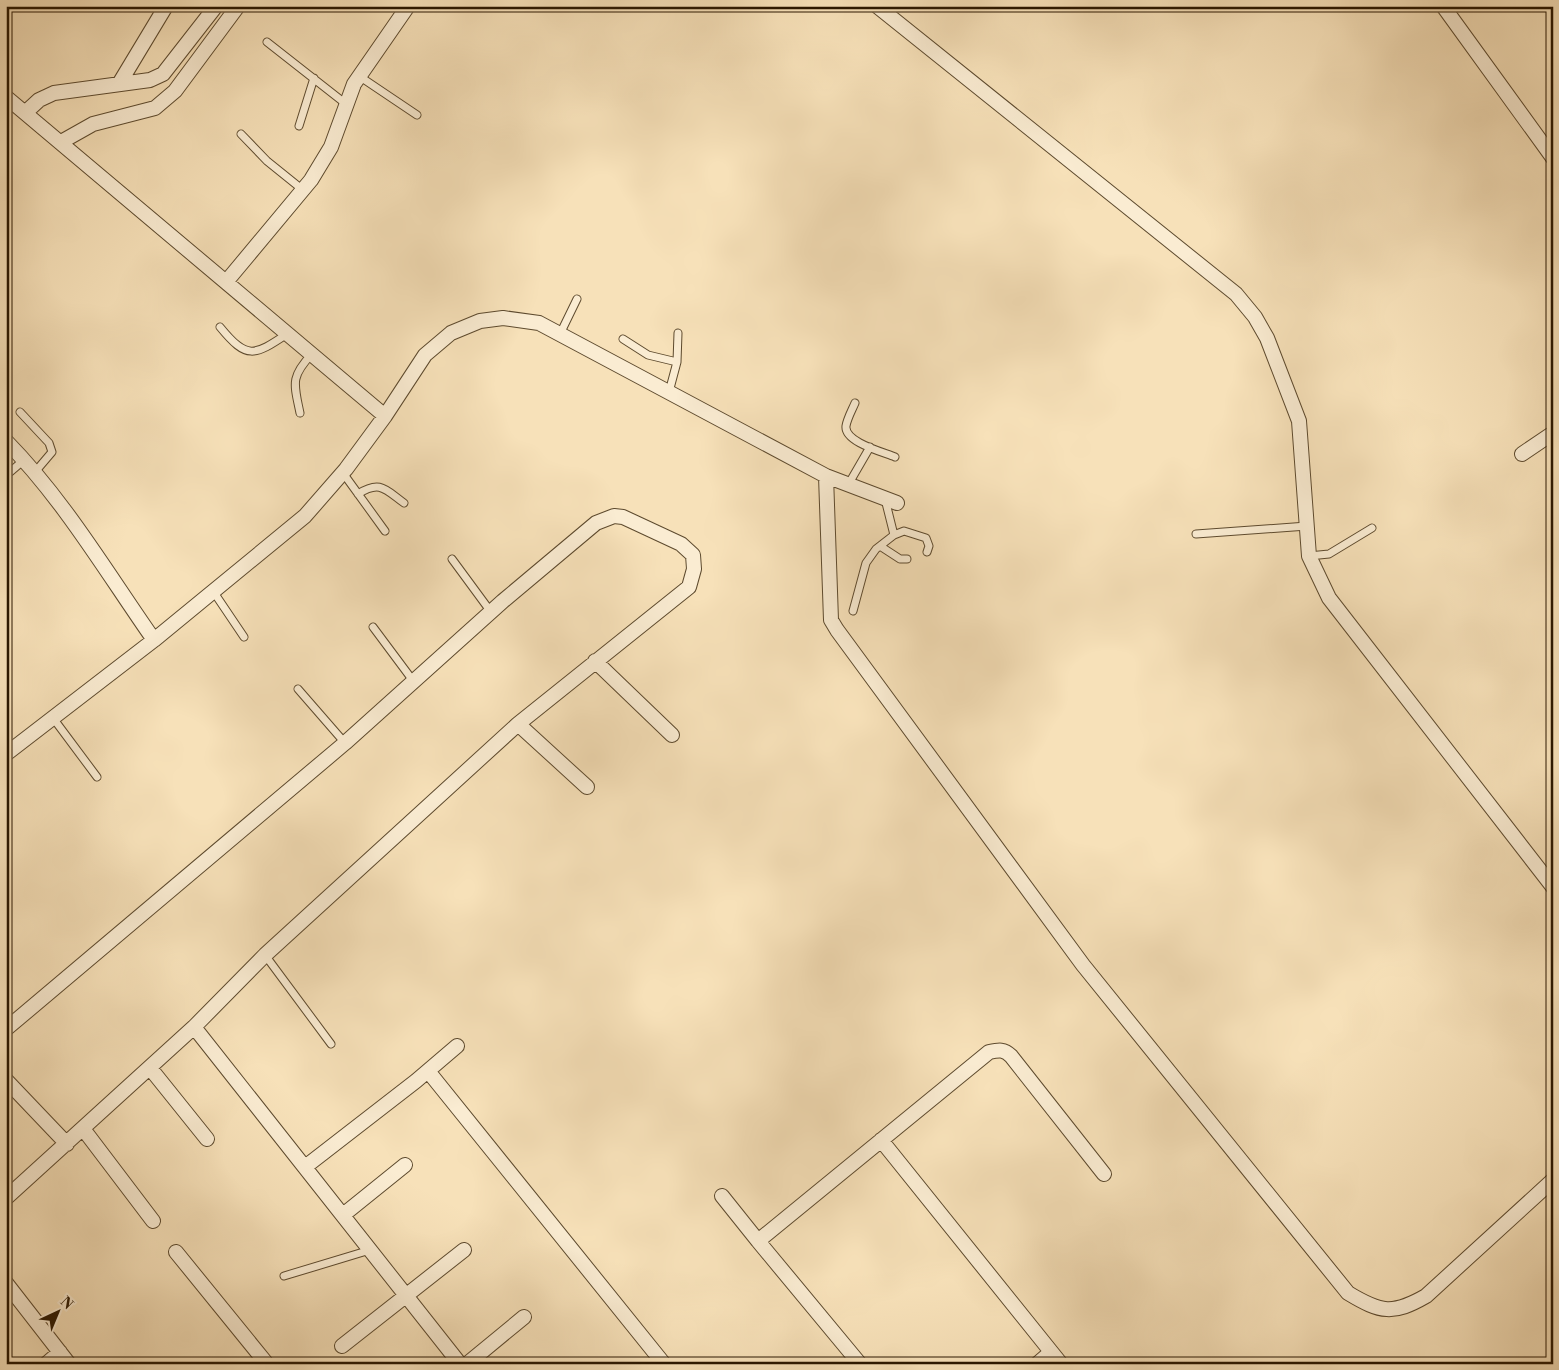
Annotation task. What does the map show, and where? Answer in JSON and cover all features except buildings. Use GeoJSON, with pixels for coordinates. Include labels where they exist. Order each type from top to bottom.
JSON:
{"type":"FeatureCollection","features":[{"type":"Feature","properties":{"kind":"street"},"geometry":{"type":"LineString","coordinates":[[119,84],[166,6]]}},
{"type":"Feature","properties":{"kind":"street"},"geometry":{"type":"LineString","coordinates":[[26,112],[39,100],[54,93],[150,80],[162,74],[216,6]]}},
{"type":"Feature","properties":{"kind":"street"},"geometry":{"type":"LineString","coordinates":[[61,142],[93,124],[155,108],[175,91],[238,6]]}},
{"type":"Feature","properties":{"kind":"street"},"geometry":{"type":"LineString","coordinates":[[226,282],[302,190],[331,147],[346,104],[359,76],[408,6]]}},
{"type":"Feature","properties":{"kind":"street"},"geometry":{"type":"LineString","coordinates":[[877,6],[1236,294],[1255,317],[1267,338],[1299,421],[1309,556],[1329,598],[1553,887]]}},
{"type":"Feature","properties":{"kind":"street"},"geometry":{"type":"LineString","coordinates":[[1443,6],[1550,149]]}},
{"type":"Feature","properties":{"kind":"street"},"geometry":{"type":"LineString","coordinates":[[6,97],[385,416]]}},
{"type":"Feature","properties":{"kind":"street"},"geometry":{"type":"LineString","coordinates":[[6,754],[154,640],[305,516],[343,473],[385,416],[425,355],[451,333],[480,321],[503,318],[539,323],[826,476],[891,501]]}},
{"type":"Feature","properties":{"kind":"street"},"geometry":{"type":"LineString","coordinates":[[1522,454],[1553,433]]}},
{"type":"Feature","properties":{"kind":"street"},"geometry":{"type":"LineString","coordinates":[[6,441],[35,472],[154,640]]}},
{"type":"Feature","properties":{"kind":"street"},"geometry":{"type":"LineString","coordinates":[[826,476],[831,620],[837,630],[1083,965],[1348,1293],[1366,1304],[1387,1310],[1405,1308],[1426,1296],[1553,1180]]}},
{"type":"Feature","properties":{"kind":"street"},"geometry":{"type":"LineString","coordinates":[[6,1029],[345,743],[591,527],[608,517],[623,517],[689,550],[694,560],[689,587],[518,724],[265,955],[194,1027],[84,1130],[6,1198]]}},
{"type":"Feature","properties":{"kind":"street"},"geometry":{"type":"LineString","coordinates":[[595,661],[672,734]]}},
{"type":"Feature","properties":{"kind":"street"},"geometry":{"type":"LineString","coordinates":[[518,724],[587,787]]}},
{"type":"Feature","properties":{"kind":"street"},"geometry":{"type":"LineString","coordinates":[[194,1027],[460,1364]]}},
{"type":"Feature","properties":{"kind":"street"},"geometry":{"type":"LineString","coordinates":[[304,1167],[428,1071],[457,1046]]}},
{"type":"Feature","properties":{"kind":"street"},"geometry":{"type":"LineString","coordinates":[[758,1241],[989,1052],[999,1050],[1006,1051],[1011,1056],[1104,1174]]}},
{"type":"Feature","properties":{"kind":"street"},"geometry":{"type":"LineString","coordinates":[[150,1068],[207,1139]]}},
{"type":"Feature","properties":{"kind":"street"},"geometry":{"type":"LineString","coordinates":[[428,1071],[664,1364]]}},
{"type":"Feature","properties":{"kind":"street"},"geometry":{"type":"LineString","coordinates":[[6,1080],[67,1144]]}},
{"type":"Feature","properties":{"kind":"street"},"geometry":{"type":"LineString","coordinates":[[84,1130],[153,1221]]}},
{"type":"Feature","properties":{"kind":"street"},"geometry":{"type":"LineString","coordinates":[[881,1140],[1061,1364]]}},
{"type":"Feature","properties":{"kind":"street"},"geometry":{"type":"LineString","coordinates":[[343,1215],[405,1165]]}},
{"type":"Feature","properties":{"kind":"street"},"geometry":{"type":"LineString","coordinates":[[722,1196],[860,1364]]}},
{"type":"Feature","properties":{"kind":"street"},"geometry":{"type":"LineString","coordinates":[[342,1346],[464,1250]]}},
{"type":"Feature","properties":{"kind":"street"},"geometry":{"type":"LineString","coordinates":[[176,1252],[267,1364]]}},
{"type":"Feature","properties":{"kind":"street"},"geometry":{"type":"LineString","coordinates":[[6,1284],[69,1364]]}},
{"type":"Feature","properties":{"kind":"street"},"geometry":{"type":"LineString","coordinates":[[467,1364],[524,1317]]}},
{"type":"Feature","properties":{"kind":"street"},"geometry":{"type":"LineString","coordinates":[[46,1364],[60,1352]]}},
{"type":"Feature","properties":{"kind":"street"},"geometry":{"type":"LineString","coordinates":[[1037,1364],[1051,1352]]}},
{"type":"Feature","properties":{"kind":"lane"},"geometry":{"type":"LineString","coordinates":[[267,42],[346,104]]}},
{"type":"Feature","properties":{"kind":"lane"},"geometry":{"type":"LineString","coordinates":[[359,76],[416,115]]}},
{"type":"Feature","properties":{"kind":"lane"},"geometry":{"type":"LineString","coordinates":[[299,126],[314,78]]}},
{"type":"Feature","properties":{"kind":"lane"},"geometry":{"type":"LineString","coordinates":[[242,134],[266,161],[302,190]]}},
{"type":"Feature","properties":{"kind":"lane"},"geometry":{"type":"LineString","coordinates":[[560,334],[577,299]]}},
{"type":"Feature","properties":{"kind":"lane"},"geometry":{"type":"LineString","coordinates":[[220,327],[234,344],[252,352],[262,350],[287,334]]}},
{"type":"Feature","properties":{"kind":"lane"},"geometry":{"type":"LineString","coordinates":[[669,392],[677,362],[678,333]]}},
{"type":"Feature","properties":{"kind":"lane"},"geometry":{"type":"LineString","coordinates":[[623,339],[648,355],[677,362]]}},
{"type":"Feature","properties":{"kind":"lane"},"geometry":{"type":"LineString","coordinates":[[300,413],[294,386],[296,376],[301,366],[312,354]]}},
{"type":"Feature","properties":{"kind":"lane"},"geometry":{"type":"LineString","coordinates":[[855,404],[846,427],[848,433],[854,441],[894,457]]}},
{"type":"Feature","properties":{"kind":"lane"},"geometry":{"type":"LineString","coordinates":[[20,412],[49,443],[52,452],[35,472]]}},
{"type":"Feature","properties":{"kind":"lane"},"geometry":{"type":"LineString","coordinates":[[848,485],[870,447]]}},
{"type":"Feature","properties":{"kind":"lane"},"geometry":{"type":"LineString","coordinates":[[6,470],[10,472],[17,468],[24,460]]}},
{"type":"Feature","properties":{"kind":"lane"},"geometry":{"type":"LineString","coordinates":[[343,473],[385,532]]}},
{"type":"Feature","properties":{"kind":"lane"},"geometry":{"type":"LineString","coordinates":[[358,494],[376,486],[382,487],[404,503]]}},
{"type":"Feature","properties":{"kind":"lane"},"geometry":{"type":"LineString","coordinates":[[891,501],[894,535]]}},
{"type":"Feature","properties":{"kind":"lane"},"geometry":{"type":"LineString","coordinates":[[1196,534],[1307,526]]}},
{"type":"Feature","properties":{"kind":"lane"},"geometry":{"type":"LineString","coordinates":[[1309,556],[1329,554],[1372,528]]}},
{"type":"Feature","properties":{"kind":"lane"},"geometry":{"type":"LineString","coordinates":[[853,612],[866,563],[880,546],[894,535],[904,531],[926,538],[929,546],[927,552]]}},
{"type":"Feature","properties":{"kind":"lane"},"geometry":{"type":"LineString","coordinates":[[880,546],[891,554],[907,560]]}},
{"type":"Feature","properties":{"kind":"lane"},"geometry":{"type":"LineString","coordinates":[[452,559],[492,612]]}},
{"type":"Feature","properties":{"kind":"lane"},"geometry":{"type":"LineString","coordinates":[[213,591],[244,638]]}},
{"type":"Feature","properties":{"kind":"lane"},"geometry":{"type":"LineString","coordinates":[[373,627],[415,682]]}},
{"type":"Feature","properties":{"kind":"lane"},"geometry":{"type":"LineString","coordinates":[[298,689],[345,743]]}},
{"type":"Feature","properties":{"kind":"lane"},"geometry":{"type":"LineString","coordinates":[[53,718],[97,777]]}},
{"type":"Feature","properties":{"kind":"lane"},"geometry":{"type":"LineString","coordinates":[[265,955],[331,1044]]}},
{"type":"Feature","properties":{"kind":"lane"},"geometry":{"type":"LineString","coordinates":[[284,1276],[370,1250]]}},
{"type":"Feature","properties":{"kind":"path"},"geometry":{"type":"LineString","coordinates":[[1542,1364],[1553,1353]]}}]}
